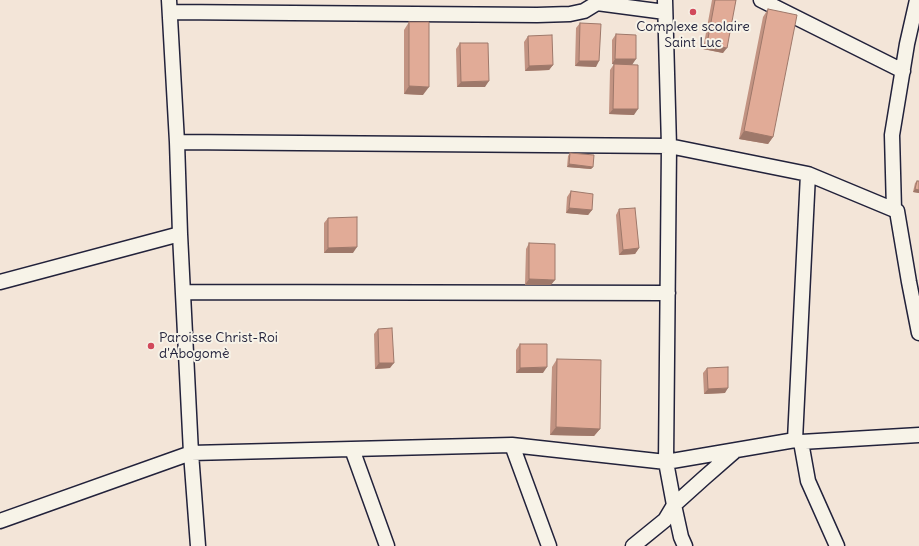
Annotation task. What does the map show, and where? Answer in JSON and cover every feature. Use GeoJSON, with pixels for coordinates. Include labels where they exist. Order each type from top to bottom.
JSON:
{"type":"FeatureCollection","features":[{"type":"Feature","properties":{"kind":"street"},"geometry":{"type":"LineString","coordinates":[[761,0],[903,71]]}},
{"type":"Feature","properties":{"kind":"street"},"geometry":{"type":"LineString","coordinates":[[894,210],[892,135],[907,44],[917,0]]}},
{"type":"Feature","properties":{"kind":"street"},"geometry":{"type":"LineString","coordinates":[[198,546],[191,453],[170,6],[529,15],[570,14],[584,11],[597,4],[665,6],[669,146],[666,462],[681,537],[685,546]]}},
{"type":"Feature","properties":{"kind":"street"},"geometry":{"type":"LineString","coordinates":[[177,142],[669,146],[808,174],[898,211],[909,282],[919,333]]}},
{"type":"Feature","properties":{"kind":"street"},"geometry":{"type":"LineString","coordinates":[[808,174],[798,441],[808,481],[837,546]]}},
{"type":"Feature","properties":{"kind":"street"},"geometry":{"type":"LineString","coordinates":[[0,282],[180,234]]}},
{"type":"Feature","properties":{"kind":"street"},"geometry":{"type":"LineString","coordinates":[[183,292],[668,293]]}},
{"type":"Feature","properties":{"kind":"street"},"geometry":{"type":"LineString","coordinates":[[0,521],[191,453],[512,445],[666,462],[798,441],[919,435]]}},
{"type":"Feature","properties":{"kind":"street"},"geometry":{"type":"LineString","coordinates":[[512,445],[549,546]]}},
{"type":"Feature","properties":{"kind":"street"},"geometry":{"type":"LineString","coordinates":[[352,449],[387,546]]}},
{"type":"Feature","properties":{"kind":"street"},"geometry":{"type":"LineString","coordinates":[[633,546],[665,520],[674,506],[737,450]]}},
{"type":"Feature","properties":{"kind":"building"},"geometry":{"type":"Polygon","coordinates":[[[715,0],[736,0],[727,48],[707,44],[715,0]]]}},
{"type":"Feature","properties":{"kind":"building"},"geometry":{"type":"Polygon","coordinates":[[[768,9],[797,15],[773,137],[744,131],[768,9]]]}},
{"type":"Feature","properties":{"kind":"building"},"geometry":{"type":"Polygon","coordinates":[[[409,22],[429,22],[429,87],[409,86],[409,22]]]}},
{"type":"Feature","properties":{"kind":"building"},"geometry":{"type":"Polygon","coordinates":[[[580,23],[601,24],[599,61],[579,61],[580,23]]]}},
{"type":"Feature","properties":{"kind":"building"},"geometry":{"type":"Polygon","coordinates":[[[616,34],[636,35],[636,59],[615,59],[616,34]]]}},
{"type":"Feature","properties":{"kind":"building"},"geometry":{"type":"Polygon","coordinates":[[[552,35],[553,65],[529,66],[528,36],[552,35]]]}},
{"type":"Feature","properties":{"kind":"building"},"geometry":{"type":"Polygon","coordinates":[[[460,43],[488,43],[489,81],[461,82],[460,43]]]}},
{"type":"Feature","properties":{"kind":"building"},"geometry":{"type":"Polygon","coordinates":[[[614,64],[638,65],[638,109],[613,109],[614,64]]]}},
{"type":"Feature","properties":{"kind":"building"},"geometry":{"type":"Polygon","coordinates":[[[570,153],[594,155],[593,167],[569,164],[570,153]]]}},
{"type":"Feature","properties":{"kind":"building"},"geometry":{"type":"Polygon","coordinates":[[[917,181],[919,181],[919,190],[915,189],[917,181]]]}},
{"type":"Feature","properties":{"kind":"building"},"geometry":{"type":"Polygon","coordinates":[[[571,191],[593,194],[592,210],[569,208],[571,191]]]}},
{"type":"Feature","properties":{"kind":"building"},"geometry":{"type":"Polygon","coordinates":[[[635,208],[639,248],[623,250],[619,209],[635,208]]]}},
{"type":"Feature","properties":{"kind":"building"},"geometry":{"type":"Polygon","coordinates":[[[357,217],[357,247],[328,248],[328,218],[357,217]]]}},
{"type":"Feature","properties":{"kind":"building"},"geometry":{"type":"Polygon","coordinates":[[[529,243],[555,244],[555,280],[529,279],[529,243]]]}},
{"type":"Feature","properties":{"kind":"building"},"geometry":{"type":"Polygon","coordinates":[[[392,328],[394,363],[379,363],[378,329],[392,328]]]}},
{"type":"Feature","properties":{"kind":"building"},"geometry":{"type":"Polygon","coordinates":[[[520,344],[547,344],[547,367],[520,368],[520,344]]]}},
{"type":"Feature","properties":{"kind":"building"},"geometry":{"type":"Polygon","coordinates":[[[557,359],[601,360],[600,429],[556,427],[557,359]]]}},
{"type":"Feature","properties":{"kind":"building"},"geometry":{"type":"Polygon","coordinates":[[[728,367],[728,388],[708,389],[707,368],[728,367]]]}},
{"type":"Feature","properties":{"kind":"place","name":"Complexe scolaire Saint Luc"},"geometry":{"type":"Point","coordinates":[693,12]}},
{"type":"Feature","properties":{"kind":"place","name":"Paroisse Christ-Roi d'Abogomè"},"geometry":{"type":"Point","coordinates":[151,346]}}]}
